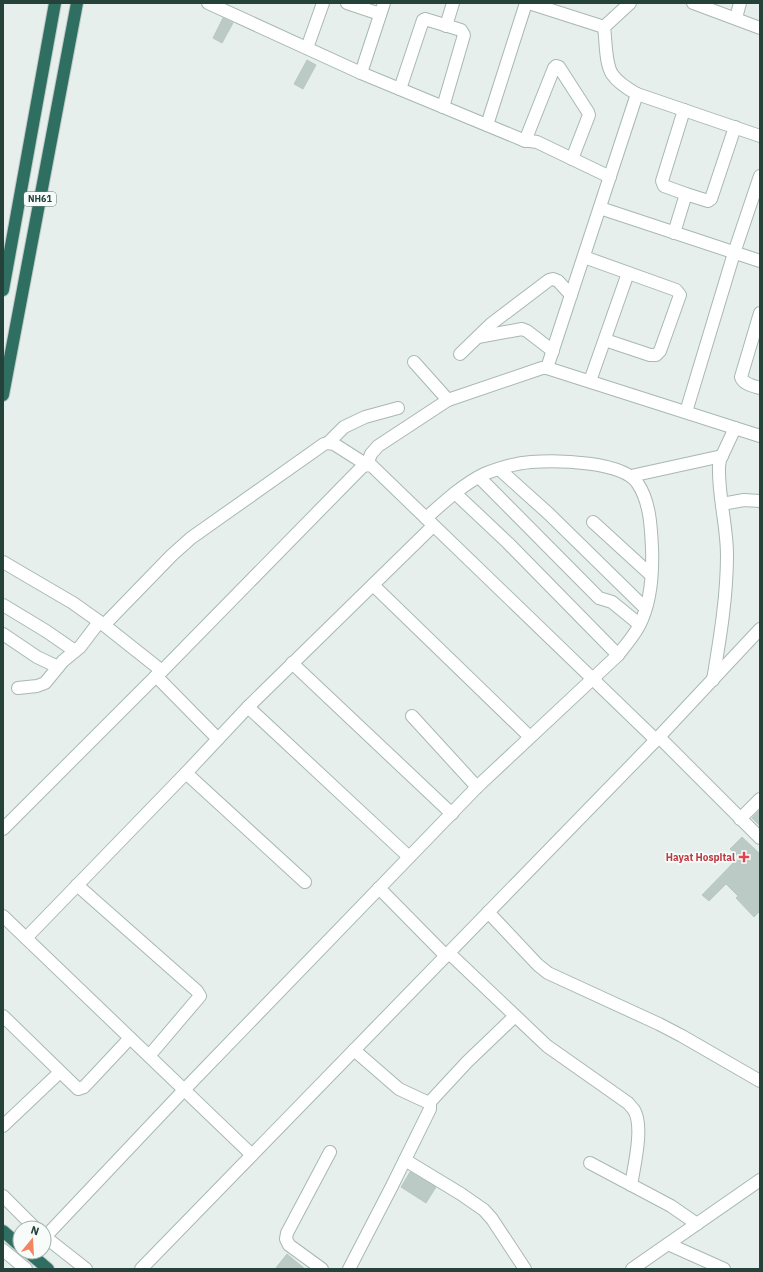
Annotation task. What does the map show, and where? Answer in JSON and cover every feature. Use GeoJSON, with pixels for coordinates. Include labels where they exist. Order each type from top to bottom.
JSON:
{"type":"FeatureCollection","features":[{"type":"Feature","properties":{"kind":"highway","name":"NH61"},"geometry":{"type":"LineString","coordinates":[[3,290],[55,3]]}},
{"type":"Feature","properties":{"kind":"highway","name":"NH61"},"geometry":{"type":"LineString","coordinates":[[3,395],[76,3]]}},
{"type":"Feature","properties":{"kind":"highway"},"geometry":{"type":"LineString","coordinates":[[3,1233],[12,1240]]}},
{"type":"Feature","properties":{"kind":"highway"},"geometry":{"type":"LineString","coordinates":[[37,1260],[48,1269]]}},
{"type":"Feature","properties":{"kind":"street"},"geometry":{"type":"LineString","coordinates":[[208,3],[361,73],[525,141],[537,142],[610,177]]}},
{"type":"Feature","properties":{"kind":"street"},"geometry":{"type":"LineString","coordinates":[[307,48],[322,3]]}},
{"type":"Feature","properties":{"kind":"street"},"geometry":{"type":"LineString","coordinates":[[347,3],[382,8],[361,73]]}},
{"type":"Feature","properties":{"kind":"street"},"geometry":{"type":"LineString","coordinates":[[446,26],[453,3]]}},
{"type":"Feature","properties":{"kind":"street"},"geometry":{"type":"LineString","coordinates":[[487,125],[526,3]]}},
{"type":"Feature","properties":{"kind":"street"},"geometry":{"type":"LineString","coordinates":[[529,3],[604,27]]}},
{"type":"Feature","properties":{"kind":"street"},"geometry":{"type":"LineString","coordinates":[[604,27],[630,3]]}},
{"type":"Feature","properties":{"kind":"street"},"geometry":{"type":"LineString","coordinates":[[693,3],[760,28]]}},
{"type":"Feature","properties":{"kind":"street"},"geometry":{"type":"LineString","coordinates":[[736,18],[740,3]]}},
{"type":"Feature","properties":{"kind":"street"},"geometry":{"type":"LineString","coordinates":[[400,89],[422,22],[425,19],[461,30],[464,35],[443,107]]}},
{"type":"Feature","properties":{"kind":"street"},"geometry":{"type":"LineString","coordinates":[[604,27],[608,61],[612,74],[623,85],[637,94],[760,136]]}},
{"type":"Feature","properties":{"kind":"street"},"geometry":{"type":"LineString","coordinates":[[525,141],[554,68],[556,66],[559,67],[589,115],[572,159]]}},
{"type":"Feature","properties":{"kind":"street"},"geometry":{"type":"LineString","coordinates":[[547,368],[637,94]]}},
{"type":"Feature","properties":{"kind":"street"},"geometry":{"type":"LineString","coordinates":[[684,110],[662,181],[664,186],[686,194],[708,201],[711,200],[735,127]]}},
{"type":"Feature","properties":{"kind":"street"},"geometry":{"type":"LineString","coordinates":[[686,412],[734,253],[759,182]]}},
{"type":"Feature","properties":{"kind":"street"},"geometry":{"type":"LineString","coordinates":[[674,233],[686,194]]}},
{"type":"Feature","properties":{"kind":"street"},"geometry":{"type":"LineString","coordinates":[[600,208],[760,261]]}},
{"type":"Feature","properties":{"kind":"street"},"geometry":{"type":"LineString","coordinates":[[584,257],[676,290],[680,296],[660,351],[656,355],[650,355],[605,340]]}},
{"type":"Feature","properties":{"kind":"street"},"geometry":{"type":"LineString","coordinates":[[590,381],[628,273]]}},
{"type":"Feature","properties":{"kind":"street"},"geometry":{"type":"LineString","coordinates":[[460,354],[496,320],[549,280],[553,279],[558,281],[571,295]]}},
{"type":"Feature","properties":{"kind":"street"},"geometry":{"type":"LineString","coordinates":[[760,313],[741,377],[745,382],[760,388]]}},
{"type":"Feature","properties":{"kind":"street"},"geometry":{"type":"LineString","coordinates":[[478,337],[522,329],[528,331],[552,351]]}},
{"type":"Feature","properties":{"kind":"street"},"geometry":{"type":"LineString","coordinates":[[414,362],[448,400]]}},
{"type":"Feature","properties":{"kind":"street"},"geometry":{"type":"LineString","coordinates":[[3,829],[357,473],[367,465],[371,454],[378,446],[440,404],[542,368],[547,368],[760,436]]}},
{"type":"Feature","properties":{"kind":"street"},"geometry":{"type":"LineString","coordinates":[[18,688],[42,685],[102,623],[191,538],[324,444],[328,443],[344,427],[365,417],[398,408]]}},
{"type":"Feature","properties":{"kind":"street"},"geometry":{"type":"LineString","coordinates":[[713,680],[724,614],[727,553],[719,472],[720,460],[735,428]]}},
{"type":"Feature","properties":{"kind":"street"},"geometry":{"type":"LineString","coordinates":[[328,443],[334,444],[367,465],[372,466],[593,678],[658,738],[760,838]]}},
{"type":"Feature","properties":{"kind":"street"},"geometry":{"type":"LineString","coordinates":[[631,476],[722,456]]}},
{"type":"Feature","properties":{"kind":"street"},"geometry":{"type":"LineString","coordinates":[[26,938],[248,707],[373,585],[455,493],[479,478],[499,469],[530,462],[575,462],[606,466],[626,472],[638,483],[646,500],[651,526],[652,557],[650,589],[646,608],[631,639],[618,655],[477,787],[52,1229]]}},
{"type":"Feature","properties":{"kind":"street"},"geometry":{"type":"LineString","coordinates":[[499,469],[549,514],[646,608]]}},
{"type":"Feature","properties":{"kind":"street"},"geometry":{"type":"LineString","coordinates":[[479,478],[599,598],[612,602],[639,624]]}},
{"type":"Feature","properties":{"kind":"street"},"geometry":{"type":"LineString","coordinates":[[455,493],[508,543],[618,655]]}},
{"type":"Feature","properties":{"kind":"street"},"geometry":{"type":"LineString","coordinates":[[722,504],[744,500],[760,500]]}},
{"type":"Feature","properties":{"kind":"street"},"geometry":{"type":"LineString","coordinates":[[593,522],[651,576]]}},
{"type":"Feature","properties":{"kind":"street"},"geometry":{"type":"LineString","coordinates":[[3,562],[73,603],[102,623],[159,673],[218,739]]}},
{"type":"Feature","properties":{"kind":"street"},"geometry":{"type":"LineString","coordinates":[[373,585],[530,737]]}},
{"type":"Feature","properties":{"kind":"street"},"geometry":{"type":"LineString","coordinates":[[3,605],[46,631],[74,651]]}},
{"type":"Feature","properties":{"kind":"street"},"geometry":{"type":"LineString","coordinates":[[141,1269],[658,738],[760,629]]}},
{"type":"Feature","properties":{"kind":"street"},"geometry":{"type":"LineString","coordinates":[[3,634],[37,657],[58,667]]}},
{"type":"Feature","properties":{"kind":"street"},"geometry":{"type":"LineString","coordinates":[[292,663],[452,814]]}},
{"type":"Feature","properties":{"kind":"street"},"geometry":{"type":"LineString","coordinates":[[248,707],[409,857]]}},
{"type":"Feature","properties":{"kind":"street"},"geometry":{"type":"LineString","coordinates":[[412,716],[477,787]]}},
{"type":"Feature","properties":{"kind":"street"},"geometry":{"type":"LineString","coordinates":[[186,773],[305,882]]}},
{"type":"Feature","properties":{"kind":"street"},"geometry":{"type":"LineString","coordinates":[[740,819],[760,799]]}},
{"type":"Feature","properties":{"kind":"street"},"geometry":{"type":"LineString","coordinates":[[77,885],[197,991],[200,996],[149,1056]]}},
{"type":"Feature","properties":{"kind":"street"},"geometry":{"type":"LineString","coordinates":[[380,888],[447,954],[547,1046],[628,1103],[634,1111],[638,1122],[638,1144],[631,1185]]}},
{"type":"Feature","properties":{"kind":"street"},"geometry":{"type":"LineString","coordinates":[[488,912],[538,965],[548,973],[659,1024],[760,1082]]}},
{"type":"Feature","properties":{"kind":"street"},"geometry":{"type":"LineString","coordinates":[[3,916],[252,1155]]}},
{"type":"Feature","properties":{"kind":"street"},"geometry":{"type":"LineString","coordinates":[[3,1016],[76,1088],[82,1088],[130,1038]]}},
{"type":"Feature","properties":{"kind":"street"},"geometry":{"type":"LineString","coordinates":[[428,1103],[467,1062],[515,1016]]}},
{"type":"Feature","properties":{"kind":"street"},"geometry":{"type":"LineString","coordinates":[[348,1269],[430,1109],[428,1103],[399,1089],[354,1050]]}},
{"type":"Feature","properties":{"kind":"street"},"geometry":{"type":"LineString","coordinates":[[3,1126],[60,1072]]}},
{"type":"Feature","properties":{"kind":"street"},"geometry":{"type":"LineString","coordinates":[[322,1269],[289,1245],[286,1239],[287,1233],[330,1152]]}},
{"type":"Feature","properties":{"kind":"street"},"geometry":{"type":"LineString","coordinates":[[405,1160],[461,1194],[484,1210],[492,1219],[525,1269]]}},
{"type":"Feature","properties":{"kind":"street"},"geometry":{"type":"LineString","coordinates":[[590,1163],[671,1206],[696,1224]]}},
{"type":"Feature","properties":{"kind":"street"},"geometry":{"type":"LineString","coordinates":[[632,1269],[760,1180]]}},
{"type":"Feature","properties":{"kind":"street"},"geometry":{"type":"LineString","coordinates":[[5,1200],[26,1220]]}},
{"type":"Feature","properties":{"kind":"street"},"geometry":{"type":"LineString","coordinates":[[52,1242],[86,1269]]}},
{"type":"Feature","properties":{"kind":"street"},"geometry":{"type":"LineString","coordinates":[[668,1244],[724,1269]]}},
{"type":"Feature","properties":{"kind":"street"},"geometry":{"type":"LineString","coordinates":[[3,1250],[26,1269]]}},
{"type":"Feature","properties":{"kind":"building"},"geometry":{"type":"Polygon","coordinates":[[[223,18],[233,23],[222,43],[213,38],[223,18]]]}},
{"type":"Feature","properties":{"kind":"building"},"geometry":{"type":"Polygon","coordinates":[[[307,60],[316,65],[303,89],[294,84],[307,60]]]}},
{"type":"Feature","properties":{"kind":"building"},"geometry":{"type":"Polygon","coordinates":[[[760,810],[760,826],[752,818],[760,810]]]}},
{"type":"Feature","properties":{"kind":"building"},"geometry":{"type":"Polygon","coordinates":[[[742,837],[760,854],[760,911],[754,917],[736,898],[738,896],[726,884],[709,901],[702,895],[739,857],[730,849],[742,837]]]}},
{"type":"Feature","properties":{"kind":"building"},"geometry":{"type":"Polygon","coordinates":[[[410,1172],[436,1187],[426,1203],[401,1187],[410,1172]]]}},
{"type":"Feature","properties":{"kind":"building"},"geometry":{"type":"Polygon","coordinates":[[[287,1254],[305,1269],[275,1269],[287,1254]]]}},
{"type":"Feature","properties":{"kind":"place","name":"Hayat Hospital"},"geometry":{"type":"Point","coordinates":[744,857]}}]}
